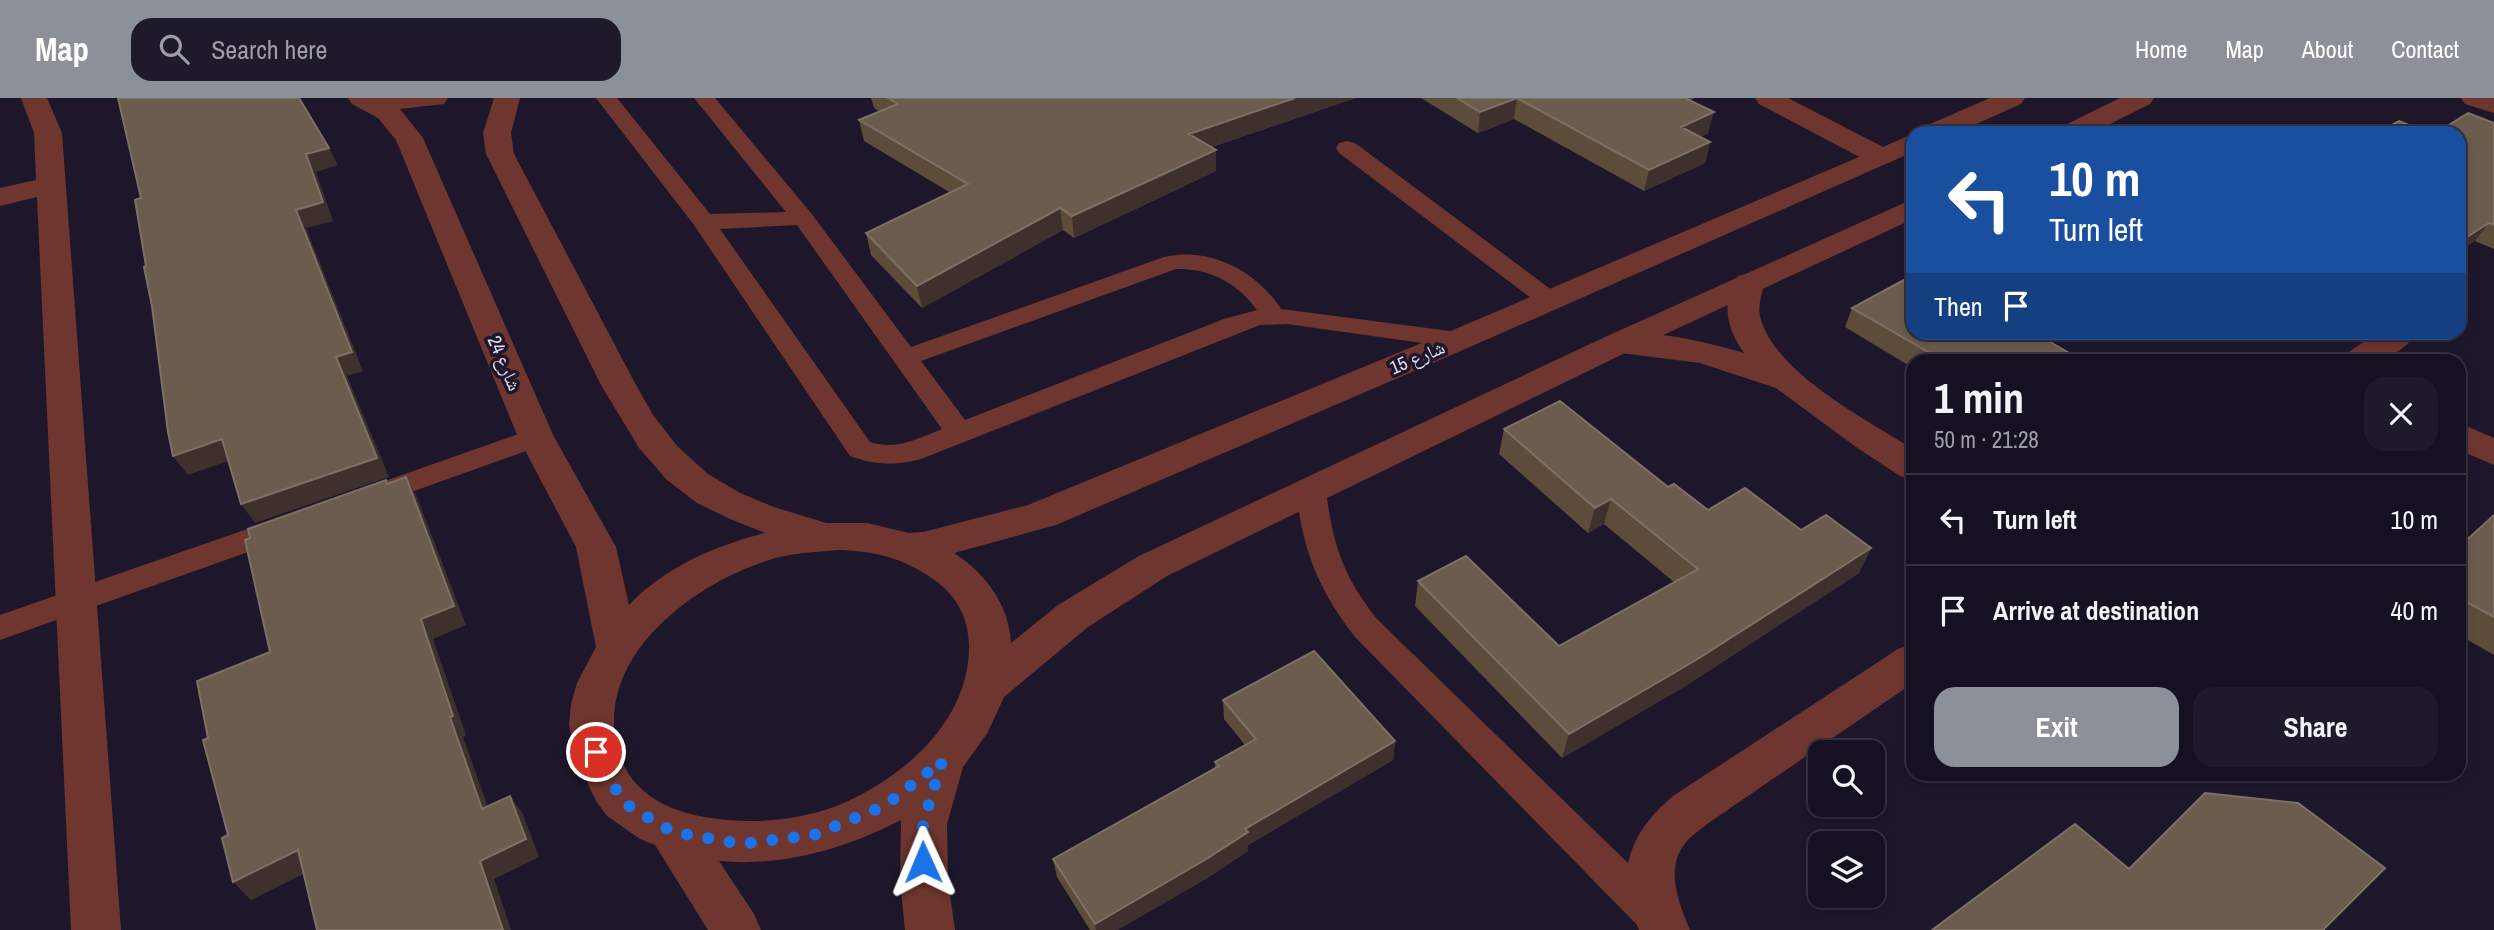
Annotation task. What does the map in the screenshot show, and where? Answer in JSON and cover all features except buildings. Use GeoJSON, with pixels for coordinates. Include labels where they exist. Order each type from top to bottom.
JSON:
{"type":"FeatureCollection","features":[{"type":"Feature","properties":{"kind":"street"},"geometry":{"type":"LineString","coordinates":[[34,98],[48,133],[96,930]]}},
{"type":"Feature","properties":{"kind":"street","name":"شارع 24"},"geometry":{"type":"LineString","coordinates":[[361,98],[388,112],[409,138],[536,437],[596,547],[617,647]]}},
{"type":"Feature","properties":{"kind":"street"},"geometry":{"type":"LineString","coordinates":[[368,98],[395,101],[435,98]]}},
{"type":"Feature","properties":{"kind":"street"},"geometry":{"type":"LineString","coordinates":[[507,98],[501,111],[497,133],[500,154],[628,403],[660,451],[681,472],[705,490],[735,506],[769,520],[823,535]]}},
{"type":"Feature","properties":{"kind":"street"},"geometry":{"type":"LineString","coordinates":[[1768,98],[1880,156]]}},
{"type":"Feature","properties":{"kind":"street"},"geometry":{"type":"LineString","coordinates":[[1949,126],[2012,98]]}},
{"type":"Feature","properties":{"kind":"street"},"geometry":{"type":"LineString","coordinates":[[2085,126],[2141,98]]}},
{"type":"Feature","properties":{"kind":"street"},"geometry":{"type":"LineString","coordinates":[[2474,98],[2494,105]]}},
{"type":"Feature","properties":{"kind":"street","name":"شارع 15"},"geometry":{"type":"LineString","coordinates":[[913,548],[984,533],[1075,502],[1458,340],[1906,145]]}},
{"type":"Feature","properties":{"kind":"street"},"geometry":{"type":"LineString","coordinates":[[0,197],[50,185]]}},
{"type":"Feature","properties":{"kind":"street"},"geometry":{"type":"LineString","coordinates":[[988,686],[1073,616],[1112,589],[1153,566],[1617,344],[1906,211]]}},
{"type":"Feature","properties":{"kind":"street"},"geometry":{"type":"LineString","coordinates":[[1749,283],[1742,301],[1744,322],[1753,343],[1769,365],[1793,385],[1906,462]]}},
{"type":"Feature","properties":{"kind":"street"},"geometry":{"type":"LineString","coordinates":[[2370,354],[2390,340]]}},
{"type":"Feature","properties":{"kind":"street"},"geometry":{"type":"LineString","coordinates":[[1617,344],[1676,347],[1707,353],[1765,372],[1793,385]]}},
{"type":"Feature","properties":{"kind":"street"},"geometry":{"type":"LineString","coordinates":[[2466,439],[2494,453]]}},
{"type":"Feature","properties":{"kind":"street"},"geometry":{"type":"LineString","coordinates":[[823,535],[870,537],[913,548],[952,570],[979,602],[991,642],[988,686],[970,724],[942,761],[886,805],[814,835],[740,844],[673,832],[630,807],[602,772],[590,732],[597,688],[617,647],[648,611],[685,581],[729,557],[776,542],[823,535]]}},
{"type":"Feature","properties":{"kind":"street"},"geometry":{"type":"LineString","coordinates":[[1662,925],[1651,876],[1661,837],[1690,810],[1906,666]]}},
{"type":"Feature","properties":{"kind":"street"},"geometry":{"type":"LineString","coordinates":[[930,930],[924,881],[923,824],[942,761]]}},
{"type":"Feature","properties":{"kind":"street"},"geometry":{"type":"LineString","coordinates":[[673,832],[736,930]]}},
{"type":"Feature","properties":{"kind":"lane"},"geometry":{"type":"LineString","coordinates":[[606,98],[703,221],[860,449],[873,454],[900,455],[1233,324],[1273,316],[1302,317],[1458,340]]}},
{"type":"Feature","properties":{"kind":"lane"},"geometry":{"type":"LineString","coordinates":[[704,98],[803,218],[960,433]]}},
{"type":"Feature","properties":{"kind":"lane"},"geometry":{"type":"LineString","coordinates":[[1347,148],[1548,299]]}},
{"type":"Feature","properties":{"kind":"lane"},"geometry":{"type":"LineString","coordinates":[[703,221],[803,218]]}},
{"type":"Feature","properties":{"kind":"lane"},"geometry":{"type":"LineString","coordinates":[[905,358],[1173,262],[1197,260],[1219,266],[1258,295],[1273,316]]}},
{"type":"Feature","properties":{"kind":"lane"},"geometry":{"type":"LineString","coordinates":[[0,628],[536,437]]}},
{"type":"Feature","properties":{"kind":"lane"},"geometry":{"type":"LineString","coordinates":[[1311,491],[1317,538],[1326,569],[1342,599],[1376,638],[1662,925]]}},
{"type":"Feature","properties":{"kind":"route"},"geometry":{"type":"LineString","coordinates":[[596,752],[602,772],[630,807],[673,832],[740,844],[814,835],[886,805],[942,761],[923,824],[923,862]]}}]}
